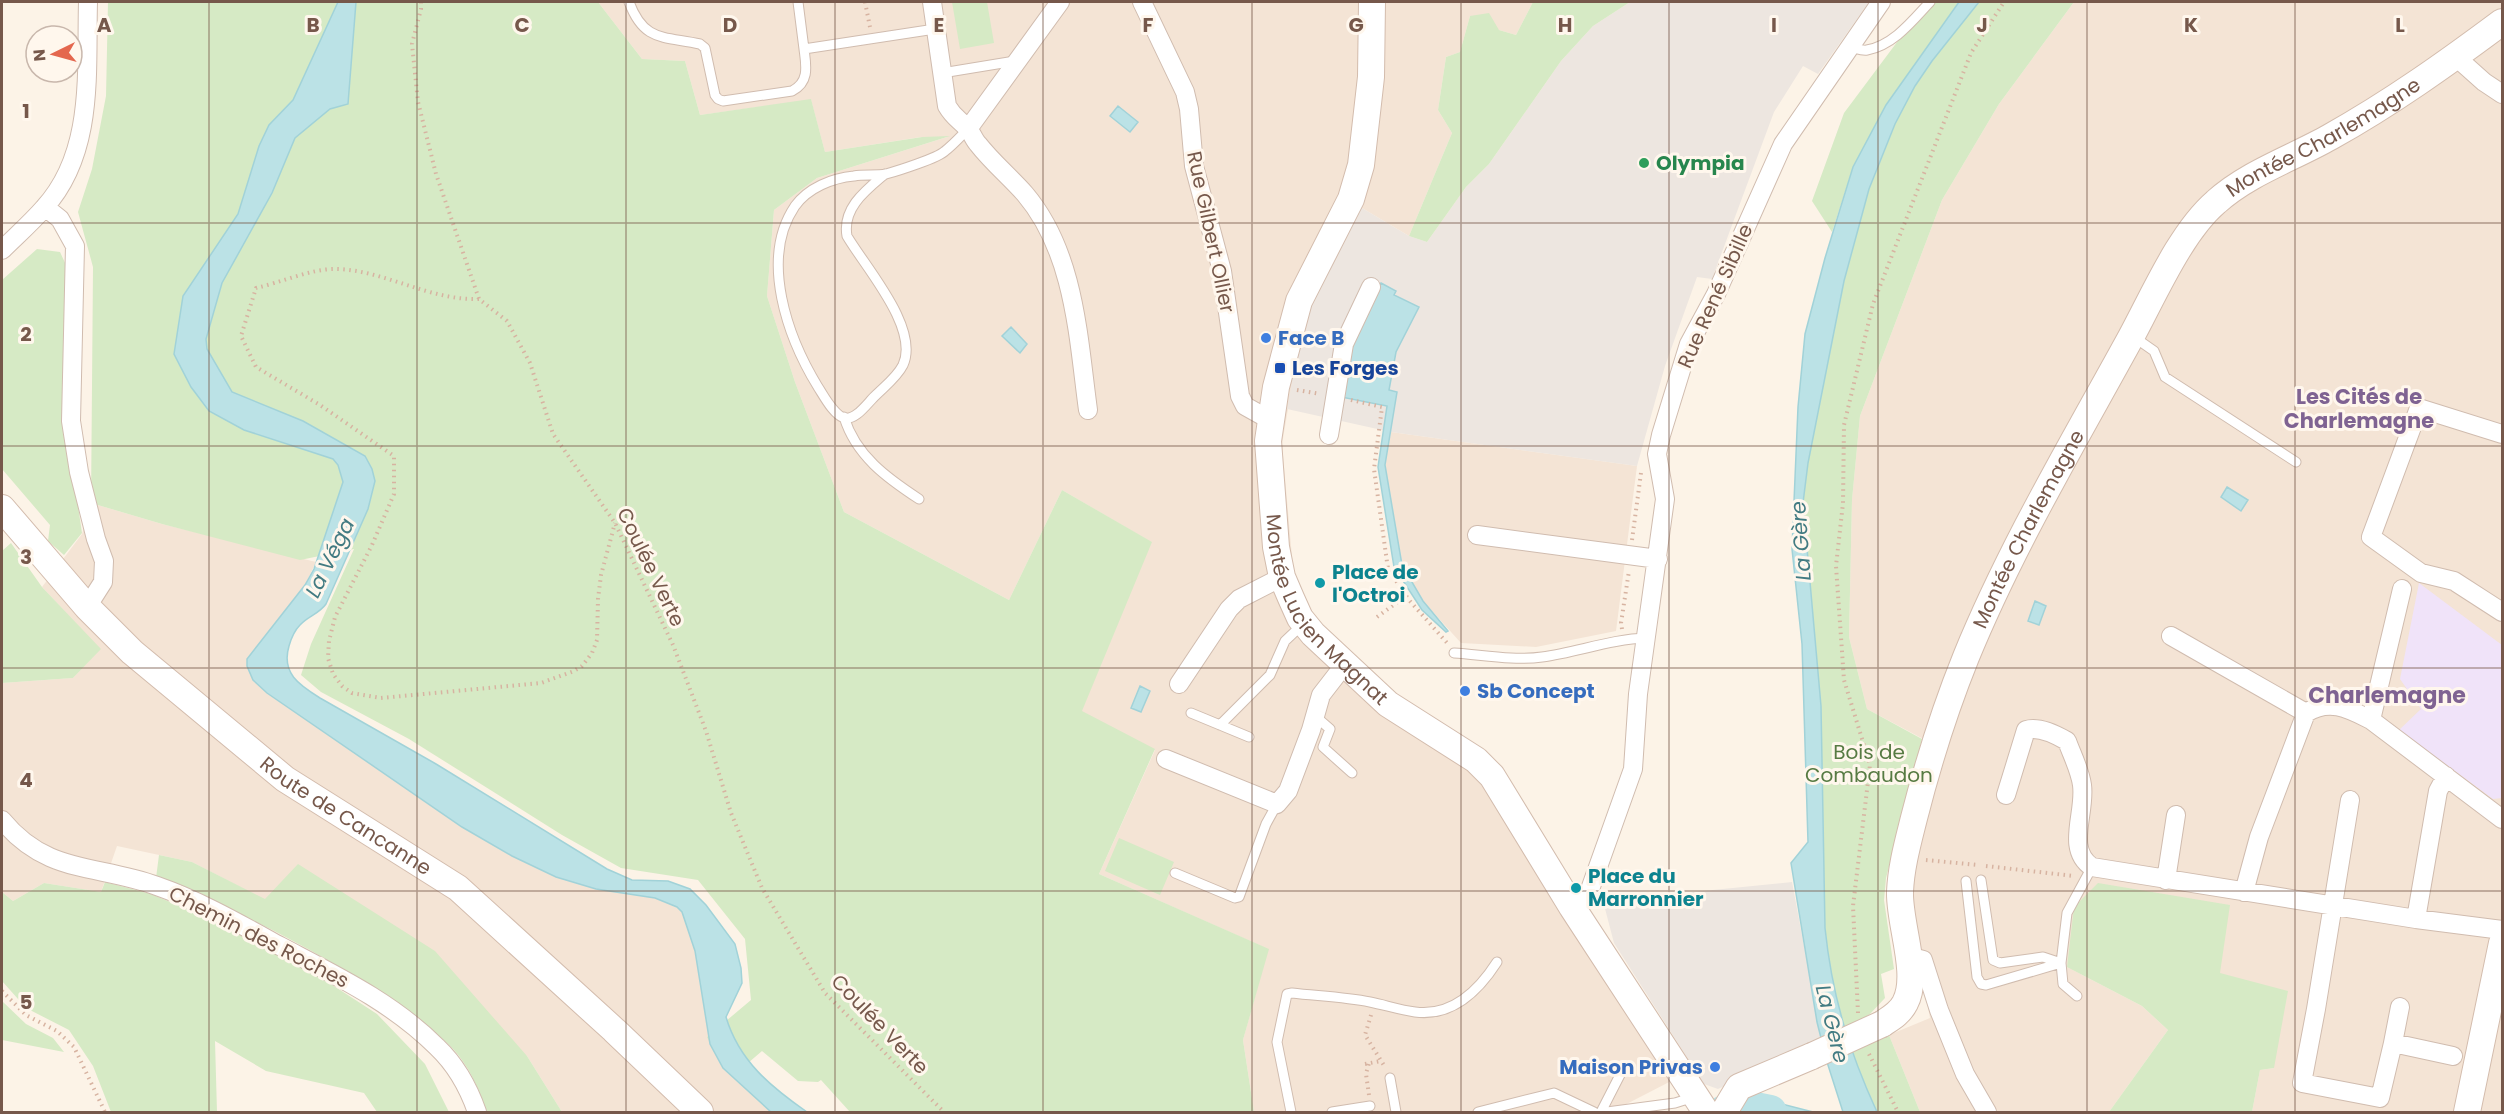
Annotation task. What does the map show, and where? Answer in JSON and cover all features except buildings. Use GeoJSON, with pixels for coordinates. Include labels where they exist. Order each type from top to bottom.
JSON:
{"type":"FeatureCollection","features":[{"type":"Feature","properties":{"kind":"main road","name":"Montée Lucien Magnat"},"geometry":{"type":"LineString","coordinates":[[1372,2],[1371,77],[1362,165],[1351,199],[1299,301],[1276,387],[1270,420],[1268,441],[1276,547],[1282,577],[1304,623],[1331,653],[1388,704],[1476,760],[1492,776],[1572,907],[1700,1105]]}},
{"type":"Feature","properties":{"kind":"main road","name":"Montée Charlemagne"},"geometry":{"type":"LineString","coordinates":[[1724,1113],[1739,1087],[1882,1024],[1898,1013],[1905,1003],[1909,992],[1908,956],[1899,908],[1905,857],[1925,777],[1945,711],[1991,599],[2192,229],[2203,214],[2233,188],[2360,119],[2456,57],[2502,22]]}},
{"type":"Feature","properties":{"kind":"main road","name":"Route de Cancanne"},"geometry":{"type":"LineString","coordinates":[[2,508],[87,607],[132,652],[285,779],[458,888],[614,1030],[700,1113]]}},
{"type":"Feature","properties":{"kind":"main road"},"geometry":{"type":"LineString","coordinates":[[2467,1113],[2502,944]]}},
{"type":"Feature","properties":{"kind":"street"},"geometry":{"type":"LineString","coordinates":[[2,250],[45,207],[62,184],[73,162],[79,141],[85,93],[88,2]]}},
{"type":"Feature","properties":{"kind":"street"},"geometry":{"type":"LineString","coordinates":[[932,2],[947,106],[955,119],[968,129],[976,143],[1025,194],[1044,220],[1056,246],[1075,317],[1088,410]]}},
{"type":"Feature","properties":{"kind":"street"},"geometry":{"type":"LineString","coordinates":[[968,129],[1060,2]]}},
{"type":"Feature","properties":{"kind":"street","name":"Rue Gilbert Ollier"},"geometry":{"type":"LineString","coordinates":[[1142,2],[1185,92],[1189,109],[1194,166],[1222,271],[1240,396],[1245,406],[1270,420]]}},
{"type":"Feature","properties":{"kind":"street","name":"Rue René Sibille"},"geometry":{"type":"LineString","coordinates":[[1572,907],[1588,895],[1633,769],[1638,694],[1665,499],[1657,454],[1689,344],[1716,294],[1783,144],[1881,2]]}},
{"type":"Feature","properties":{"kind":"street"},"geometry":{"type":"LineString","coordinates":[[2456,57],[2502,94]]}},
{"type":"Feature","properties":{"kind":"street"},"geometry":{"type":"LineString","coordinates":[[45,207],[60,219],[75,246],[71,421],[79,472],[104,561],[103,582],[87,607]]}},
{"type":"Feature","properties":{"kind":"street"},"geometry":{"type":"LineString","coordinates":[[1329,435],[1344,344],[1371,287]]}},
{"type":"Feature","properties":{"kind":"street"},"geometry":{"type":"LineString","coordinates":[[2502,434],[2419,408],[2371,537],[2421,573],[2454,581],[2502,612]]}},
{"type":"Feature","properties":{"kind":"street"},"geometry":{"type":"LineString","coordinates":[[1477,535],[1658,559]]}},
{"type":"Feature","properties":{"kind":"street"},"geometry":{"type":"LineString","coordinates":[[1179,684],[1229,609],[1239,599],[1282,577]]}},
{"type":"Feature","properties":{"kind":"street"},"geometry":{"type":"LineString","coordinates":[[2371,720],[2402,589]]}},
{"type":"Feature","properties":{"kind":"street"},"geometry":{"type":"LineString","coordinates":[[2171,636],[2306,712]]}},
{"type":"Feature","properties":{"kind":"street"},"geometry":{"type":"LineString","coordinates":[[1166,759],[1277,804],[1288,790],[1324,689],[1345,664]]}},
{"type":"Feature","properties":{"kind":"street"},"geometry":{"type":"LineString","coordinates":[[2244,892],[2259,837],[2306,712],[2322,705],[2349,709],[2371,720],[2502,819]]}},
{"type":"Feature","properties":{"kind":"street"},"geometry":{"type":"LineString","coordinates":[[2006,795],[2026,730],[2032,728],[2054,734],[2067,741],[2082,784],[2083,807],[2078,831],[2078,852],[2089,872],[2166,880],[2502,930]]}},
{"type":"Feature","properties":{"kind":"street"},"geometry":{"type":"LineString","coordinates":[[2416,919],[2438,791],[2446,776]]}},
{"type":"Feature","properties":{"kind":"street"},"geometry":{"type":"LineString","coordinates":[[2350,800],[2302,1083],[2380,1098],[2400,1007]]}},
{"type":"Feature","properties":{"kind":"street"},"geometry":{"type":"LineString","coordinates":[[2166,880],[2176,814]]}},
{"type":"Feature","properties":{"kind":"street","name":"Chemin des Roches"},"geometry":{"type":"LineString","coordinates":[[2,820],[28,847],[47,858],[155,885],[199,902],[386,1004],[438,1047],[457,1071],[477,1113]]}},
{"type":"Feature","properties":{"kind":"street"},"geometry":{"type":"LineString","coordinates":[[1908,956],[1923,960],[1939,1010],[1965,1074],[1987,1113]]}},
{"type":"Feature","properties":{"kind":"street"},"geometry":{"type":"LineString","coordinates":[[2393,1043],[2453,1056]]}},
{"type":"Feature","properties":{"kind":"lane"},"geometry":{"type":"LineString","coordinates":[[629,2],[634,16],[645,30],[655,35],[700,44],[705,48],[715,95],[723,101],[792,91],[799,87],[806,75],[798,2]]}},
{"type":"Feature","properties":{"kind":"lane"},"geometry":{"type":"LineString","coordinates":[[1849,47],[1866,51],[1882,44],[1904,31],[1930,2]]}},
{"type":"Feature","properties":{"kind":"lane"},"geometry":{"type":"LineString","coordinates":[[804,49],[935,29]]}},
{"type":"Feature","properties":{"kind":"lane"},"geometry":{"type":"LineString","coordinates":[[942,73],[1017,61]]}},
{"type":"Feature","properties":{"kind":"lane"},"geometry":{"type":"LineString","coordinates":[[885,174],[860,197],[850,211],[846,226],[847,236],[882,288],[905,331],[907,353],[898,373],[855,416],[844,417],[838,414],[823,394],[801,359],[794,339],[780,287],[781,237],[789,218],[806,194],[836,179],[885,174],[944,153],[968,129]]}},
{"type":"Feature","properties":{"kind":"lane"},"geometry":{"type":"LineString","coordinates":[[2132,336],[2154,351],[2164,377],[2296,462]]}},
{"type":"Feature","properties":{"kind":"lane"},"geometry":{"type":"LineString","coordinates":[[844,417],[846,426],[874,467],[919,499]]}},
{"type":"Feature","properties":{"kind":"lane"},"geometry":{"type":"LineString","coordinates":[[1220,725],[1270,675],[1285,641],[1304,623]]}},
{"type":"Feature","properties":{"kind":"lane"},"geometry":{"type":"LineString","coordinates":[[1454,653],[1522,658],[1542,657],[1625,638],[1647,638]]}},
{"type":"Feature","properties":{"kind":"lane"},"geometry":{"type":"LineString","coordinates":[[1191,713],[1249,737]]}},
{"type":"Feature","properties":{"kind":"lane"},"geometry":{"type":"LineString","coordinates":[[1315,716],[1330,729],[1323,747],[1352,773]]}},
{"type":"Feature","properties":{"kind":"lane"},"geometry":{"type":"LineString","coordinates":[[1174,873],[1235,898],[1239,897],[1266,824],[1277,804]]}},
{"type":"Feature","properties":{"kind":"lane"},"geometry":{"type":"LineString","coordinates":[[2077,996],[2063,984],[2061,963],[2067,913],[2089,872]]}},
{"type":"Feature","properties":{"kind":"lane"},"geometry":{"type":"LineString","coordinates":[[1981,880],[1993,960],[2000,963],[2043,957],[2061,963]]}},
{"type":"Feature","properties":{"kind":"lane"},"geometry":{"type":"LineString","coordinates":[[1966,881],[1977,977],[1981,984],[1986,985],[2061,963]]}},
{"type":"Feature","properties":{"kind":"lane"},"geometry":{"type":"LineString","coordinates":[[1291,1113],[1277,1042],[1287,994],[1375,1003],[1417,1012],[1444,1009],[1472,994],[1497,962]]}},
{"type":"Feature","properties":{"kind":"lane"},"geometry":{"type":"LineString","coordinates":[[1601,1113],[1621,1073]]}},
{"type":"Feature","properties":{"kind":"lane"},"geometry":{"type":"LineString","coordinates":[[1390,1078],[1396,1113]]}},
{"type":"Feature","properties":{"kind":"lane"},"geometry":{"type":"LineString","coordinates":[[1478,1113],[1554,1093],[1594,1113]]}},
{"type":"Feature","properties":{"kind":"lane"},"geometry":{"type":"LineString","coordinates":[[1607,1113],[1675,1103],[1700,1105]]}},
{"type":"Feature","properties":{"kind":"lane"},"geometry":{"type":"LineString","coordinates":[[1332,1113],[1370,1106]]}},
{"type":"Feature","properties":{"kind":"path"},"geometry":{"type":"LineString","coordinates":[[420,2],[421,9],[412,44],[418,102],[436,174],[479,299],[461,300],[356,271],[332,269],[256,288],[241,336],[256,367],[320,405],[394,456],[394,494],[372,545],[335,617],[328,658],[333,674],[342,686],[352,693],[381,698],[541,683],[574,671],[582,666],[592,653],[597,640],[601,575],[615,523]]}},
{"type":"Feature","properties":{"kind":"path"},"geometry":{"type":"LineString","coordinates":[[866,2],[872,38]]}},
{"type":"Feature","properties":{"kind":"path"},"geometry":{"type":"LineString","coordinates":[[1898,1113],[1859,1034],[1853,906],[1870,765],[1844,680],[1836,566],[1843,503],[1844,425],[1873,304],[1971,53],[2004,2]]}},
{"type":"Feature","properties":{"kind":"path","name":"Coulée Verte"},"geometry":{"type":"LineString","coordinates":[[479,299],[507,321],[530,363],[553,434],[615,523],[673,645],[706,731],[731,813],[762,888],[825,993],[944,1113]]}},
{"type":"Feature","properties":{"kind":"path"},"geometry":{"type":"LineString","coordinates":[[1276,387],[1382,407],[1374,469],[1388,569],[1406,596],[1442,635],[1454,653]]}},
{"type":"Feature","properties":{"kind":"path"},"geometry":{"type":"LineString","coordinates":[[1377,617],[1406,596]]}},
{"type":"Feature","properties":{"kind":"path"},"geometry":{"type":"LineString","coordinates":[[1905,857],[2089,872]]}},
{"type":"Feature","properties":{"kind":"path"},"geometry":{"type":"LineString","coordinates":[[2,991],[26,1015],[57,1031],[75,1047],[105,1113]]}},
{"type":"Feature","properties":{"kind":"path"},"geometry":{"type":"LineString","coordinates":[[1375,1003],[1365,1035],[1390,1078]]}},
{"type":"Feature","properties":{"kind":"path"},"geometry":{"type":"LineString","coordinates":[[1370,1106],[1367,1063],[1382,1061]]}},
{"type":"Feature","properties":{"kind":"shaded area"},"geometry":{"type":"Polygon","coordinates":[[[598,2],[1533,2],[1516,35],[1499,30],[1470,16],[1460,52],[1446,57],[1438,110],[1452,133],[1409,236],[1357,205],[1304,316],[1282,444],[1293,568],[1297,586],[1309,608],[1354,663],[1476,760],[1677,1078],[1611,1112],[1254,1112],[1243,1040],[1268,949],[1099,874],[1155,750],[1081,712],[1151,542],[1062,490],[1009,600],[844,512],[795,382],[767,296],[774,210],[817,178],[947,137],[921,137],[825,152],[811,100],[700,115],[685,61],[642,59],[598,2]]]}},
{"type":"Feature","properties":{"kind":"shaded area"},"geometry":{"type":"Polygon","coordinates":[[[1630,2],[1869,2],[1818,74],[1803,66],[1774,112],[1712,279],[1697,277],[1665,366],[1637,466],[1391,432],[1287,409],[1304,316],[1357,205],[1409,236],[1427,242],[1466,187],[1489,164],[1561,61],[1593,26],[1630,2]]]}},
{"type":"Feature","properties":{"kind":"shaded area"},"geometry":{"type":"Polygon","coordinates":[[[2074,2],[2502,2],[2502,1112],[2252,1112],[2260,1070],[2274,1068],[2067,967],[2142,1006],[2168,1030],[2109,1112],[1920,1112],[1889,1035],[1930,1018],[1912,923],[1911,900],[1918,838],[1942,749],[1867,709],[1849,637],[1852,500],[1860,416],[1942,200],[1999,104],[2074,2]]]}},
{"type":"Feature","properties":{"kind":"shaded area"},"geometry":{"type":"Polygon","coordinates":[[[1391,432],[1637,466],[1616,631],[1536,647],[1461,643],[1423,601],[1402,565],[1385,465],[1391,432]]]}},
{"type":"Feature","properties":{"kind":"shaded area"},"geometry":{"type":"Polygon","coordinates":[[[91,503],[162,524],[316,562],[305,585],[270,630],[253,680],[267,693],[462,827],[512,856],[556,877],[596,889],[655,898],[677,907],[682,912],[695,951],[710,1044],[723,1068],[771,1112],[562,1112],[527,1056],[265,900],[192,862],[117,846],[101,892],[44,883],[13,901],[2,892],[2,683],[73,678],[100,649],[42,587],[82,534],[91,503]]]}},
{"type":"Feature","properties":{"kind":"shaded area"},"geometry":{"type":"Polygon","coordinates":[[[2419,583],[2502,645],[2502,798],[2493,799],[2399,730],[2421,709],[2400,679],[2419,583]]]}},
{"type":"Feature","properties":{"kind":"shaded area"},"geometry":{"type":"Polygon","coordinates":[[[1792,882],[1822,1042],[1718,1089],[1704,1084],[1614,943],[1603,901],[1792,882]]]}},
{"type":"Feature","properties":{"kind":"green space"},"geometry":{"type":"Polygon","coordinates":[[[108,2],[598,2],[642,59],[685,61],[700,115],[811,99],[825,152],[922,137],[950,136],[817,178],[774,210],[767,296],[795,382],[844,512],[1009,600],[1062,490],[1152,542],[1082,711],[1155,749],[1099,874],[1269,949],[1243,1040],[1254,1112],[850,1112],[821,1080],[818,1082],[798,1081],[762,1051],[748,1063],[793,1103],[808,1112],[771,1112],[723,1068],[707,1037],[751,1000],[745,939],[698,880],[621,868],[562,835],[409,739],[321,692],[301,675],[311,644],[354,549],[300,560],[91,503],[93,267],[78,212],[92,169],[106,96],[108,2]]]}},
{"type":"Feature","properties":{"kind":"green space"},"geometry":{"type":"Polygon","coordinates":[[[952,2],[987,2],[994,43],[960,49],[952,2]]]}},
{"type":"Feature","properties":{"kind":"green space"},"geometry":{"type":"Polygon","coordinates":[[[1533,2],[1630,2],[1593,26],[1561,61],[1489,164],[1466,187],[1427,242],[1409,236],[1452,133],[1438,110],[1446,57],[1460,52],[1470,16],[1489,13],[1499,30],[1516,35],[1533,2]]]}},
{"type":"Feature","properties":{"kind":"green space"},"geometry":{"type":"Polygon","coordinates":[[[1927,2],[1959,2],[1879,118],[1853,167],[1832,232],[1812,201],[1844,113],[1927,2]]]}},
{"type":"Feature","properties":{"kind":"green space","name":"Bois de Combaudon"},"geometry":{"type":"Polygon","coordinates":[[[1979,2],[2074,2],[1999,104],[1942,200],[1860,416],[1852,500],[1849,637],[1867,709],[1922,739],[1886,878],[1884,900],[1894,969],[1881,974],[1885,998],[1870,1014],[1844,1030],[1829,964],[1825,928],[1821,706],[1803,503],[1808,463],[1844,281],[1869,189],[1895,124],[1915,86],[1979,2]]]}},
{"type":"Feature","properties":{"kind":"green space"},"geometry":{"type":"Polygon","coordinates":[[[37,249],[60,252],[66,265],[64,323],[66,425],[82,533],[64,555],[48,541],[50,525],[2,469],[2,280],[37,249]]]}},
{"type":"Feature","properties":{"kind":"green space"},"geometry":{"type":"Polygon","coordinates":[[[11,543],[42,587],[101,649],[73,678],[2,683],[2,551],[11,543]]]}},
{"type":"Feature","properties":{"kind":"green space"},"geometry":{"type":"Polygon","coordinates":[[[1119,838],[1174,862],[1160,895],[1105,871],[1119,838]]]}},
{"type":"Feature","properties":{"kind":"green space"},"geometry":{"type":"Polygon","coordinates":[[[159,855],[192,862],[265,899],[298,864],[435,951],[527,1056],[562,1112],[487,1112],[464,1062],[434,1032],[377,991],[317,954],[254,921],[156,878],[159,855]]]}},
{"type":"Feature","properties":{"kind":"green space"},"geometry":{"type":"Polygon","coordinates":[[[105,882],[151,894],[194,912],[314,973],[377,1014],[425,1064],[449,1112],[377,1112],[364,1093],[266,1071],[215,1041],[217,1112],[111,1112],[93,1066],[69,1030],[26,1008],[2,981],[2,892],[13,901],[44,883],[101,892],[105,882]]]}},
{"type":"Feature","properties":{"kind":"green space"},"geometry":{"type":"Polygon","coordinates":[[[2098,883],[2230,905],[2220,973],[2288,991],[2274,1068],[2260,1070],[2252,1112],[2109,1112],[2168,1030],[2142,1006],[2067,967],[2074,907],[2098,883]]]}},
{"type":"Feature","properties":{"kind":"green space"},"geometry":{"type":"Polygon","coordinates":[[[2,1001],[26,1024],[53,1038],[64,1052],[2,1040],[2,1001]]]}},
{"type":"Feature","properties":{"kind":"green space"},"geometry":{"type":"Polygon","coordinates":[[[1889,1035],[1920,1112],[1877,1112],[1851,1051],[1889,1035]]]}},
{"type":"Feature","properties":{"kind":"water"},"geometry":{"type":"Polygon","coordinates":[[[338,2],[356,2],[348,104],[330,109],[295,138],[272,193],[222,283],[206,339],[207,349],[232,392],[303,421],[365,456],[372,469],[375,481],[368,509],[326,604],[303,622],[293,635],[287,655],[290,671],[299,683],[320,698],[436,764],[607,869],[632,880],[668,881],[690,889],[706,905],[735,944],[742,983],[726,1017],[739,1047],[769,1083],[807,1112],[771,1112],[723,1068],[710,1044],[695,951],[682,912],[677,907],[655,898],[596,889],[556,877],[512,856],[462,827],[267,693],[253,680],[247,666],[247,659],[305,585],[314,569],[343,482],[338,465],[333,459],[244,430],[209,411],[191,387],[174,354],[183,296],[238,214],[259,146],[269,125],[293,100],[338,2]]]}},
{"type":"Feature","properties":{"kind":"water","name":"La Gère"},"geometry":{"type":"Polygon","coordinates":[[[1959,2],[1979,2],[1915,86],[1895,124],[1869,189],[1844,281],[1808,463],[1803,503],[1821,706],[1825,928],[1828,953],[1843,1023],[1877,1112],[1843,1112],[1817,1022],[1791,863],[1808,842],[1802,644],[1792,549],[1798,407],[1805,334],[1853,167],[1886,105],[1959,2]]]}},
{"type":"Feature","properties":{"kind":"water"},"geometry":{"type":"Polygon","coordinates":[[[1118,106],[1138,122],[1130,132],[1110,116],[1118,106]]]}},
{"type":"Feature","properties":{"kind":"water"},"geometry":{"type":"Polygon","coordinates":[[[1381,283],[1396,291],[1394,295],[1419,307],[1396,352],[1389,390],[1397,392],[1385,465],[1402,565],[1423,601],[1448,631],[1446,632],[1422,610],[1394,567],[1378,467],[1387,406],[1341,397],[1352,337],[1381,283]]]}},
{"type":"Feature","properties":{"kind":"water"},"geometry":{"type":"Polygon","coordinates":[[[1011,327],[1027,344],[1020,353],[1002,336],[1011,327]]]}},
{"type":"Feature","properties":{"kind":"water"},"geometry":{"type":"Polygon","coordinates":[[[2227,487],[2248,500],[2241,511],[2221,497],[2227,487]]]}},
{"type":"Feature","properties":{"kind":"water"},"geometry":{"type":"Polygon","coordinates":[[[2035,601],[2046,606],[2039,625],[2028,621],[2035,601]]]}},
{"type":"Feature","properties":{"kind":"water"},"geometry":{"type":"Polygon","coordinates":[[[1140,686],[1150,691],[1141,712],[1131,708],[1140,686]]]}},
{"type":"Feature","properties":{"kind":"water"},"geometry":{"type":"Polygon","coordinates":[[[1770,1101],[1813,1112],[1751,1111],[1751,1107],[1770,1101]]]}},
{"type":"Feature","properties":{"kind":"waterway","name":"La Véga"},"geometry":{"type":"LineString","coordinates":[[1724,1112],[1750,1108],[1770,1112]]}},
{"type":"Feature","properties":{"kind":"place","name":"Olympia"},"geometry":{"type":"Point","coordinates":[1644,163]}},
{"type":"Feature","properties":{"kind":"place","name":"Face B"},"geometry":{"type":"Point","coordinates":[1266,338]}},
{"type":"Feature","properties":{"kind":"place","name":"Les Forges"},"geometry":{"type":"Point","coordinates":[1280,368]}},
{"type":"Feature","properties":{"kind":"place","name":"Place de l'Octroi"},"geometry":{"type":"Point","coordinates":[1320,583]}},
{"type":"Feature","properties":{"kind":"place","name":"Sb Concept"},"geometry":{"type":"Point","coordinates":[1465,691]}},
{"type":"Feature","properties":{"kind":"place","name":"Place du Marronnier"},"geometry":{"type":"Point","coordinates":[1576,888]}},
{"type":"Feature","properties":{"kind":"place","name":"Maison Privas"},"geometry":{"type":"Point","coordinates":[1715,1067]}},
{"type":"Feature","properties":{"kind":"district","name":"Les Cités de Charlemagne"},"geometry":{"type":"Point","coordinates":[2359,409]}},
{"type":"Feature","properties":{"kind":"district","name":"Charlemagne"},"geometry":{"type":"Point","coordinates":[2387,695]}}]}
